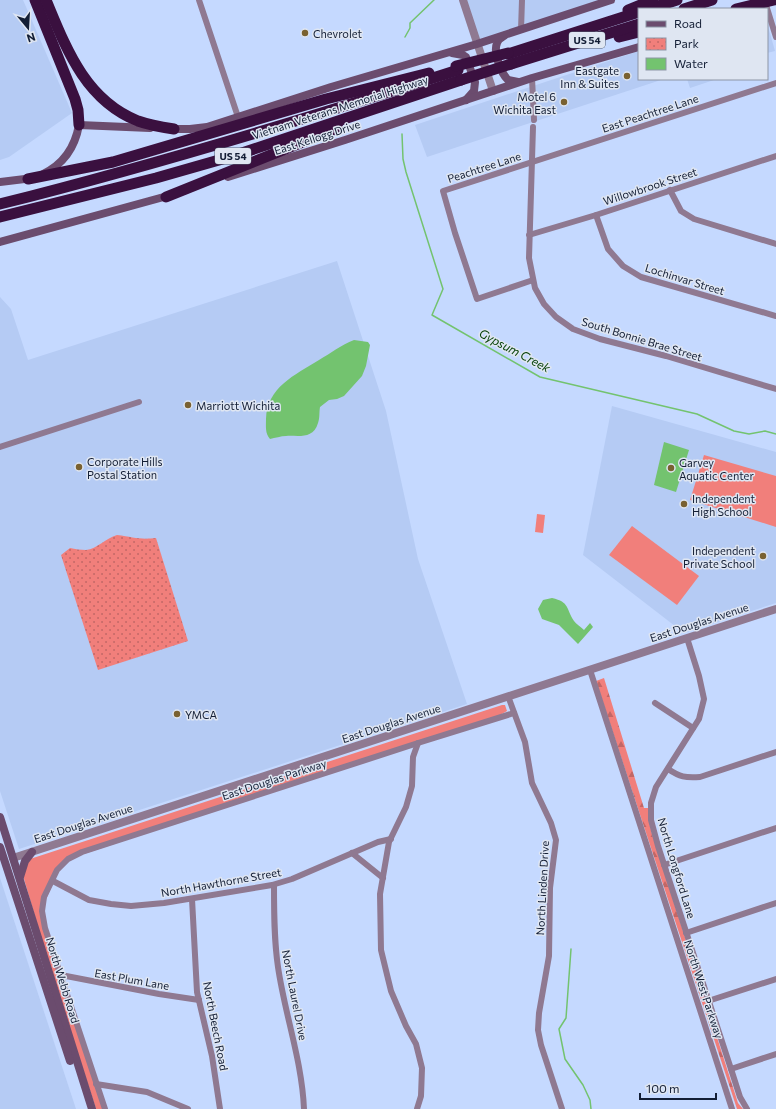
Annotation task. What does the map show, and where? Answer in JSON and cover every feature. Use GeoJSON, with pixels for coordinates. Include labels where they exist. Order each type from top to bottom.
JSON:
{"type":"FeatureCollection","features":[{"type":"Feature","properties":{"kind":"highway"},"geometry":{"type":"LineString","coordinates":[[35,0],[75,99],[78,110],[79,125]]}},
{"type":"Feature","properties":{"kind":"highway"},"geometry":{"type":"LineString","coordinates":[[46,0],[61,37],[74,62],[87,82],[98,94],[113,107],[129,117],[148,124],[174,129]]}},
{"type":"Feature","properties":{"kind":"highway"},"geometry":{"type":"LineString","coordinates":[[553,40],[653,0]]}},
{"type":"Feature","properties":{"kind":"highway"},"geometry":{"type":"LineString","coordinates":[[652,8],[677,0]]}},
{"type":"Feature","properties":{"kind":"highway"},"geometry":{"type":"LineString","coordinates":[[687,8],[712,0]]}},
{"type":"Feature","properties":{"kind":"highway"},"geometry":{"type":"LineString","coordinates":[[741,8],[772,2]]}},
{"type":"Feature","properties":{"kind":"highway","name":"Vietnam Veterans Memorial Highway"},"geometry":{"type":"LineString","coordinates":[[0,204],[103,178],[203,150],[509,57],[524,49],[638,12]]}},
{"type":"Feature","properties":{"kind":"highway","name":"Vietnam Veterans Memorial Highway"},"geometry":{"type":"LineString","coordinates":[[509,57],[534,57],[638,24]]}},
{"type":"Feature","properties":{"kind":"highway"},"geometry":{"type":"LineString","coordinates":[[534,57],[638,32]]}},
{"type":"Feature","properties":{"kind":"highway"},"geometry":{"type":"LineString","coordinates":[[28,179],[113,162],[326,99],[459,72]]}},
{"type":"Feature","properties":{"kind":"highway","name":"Vietnam Veterans Memorial Highway"},"geometry":{"type":"LineString","coordinates":[[0,217],[156,178],[233,156],[445,86],[459,72]]}},
{"type":"Feature","properties":{"kind":"highway"},"geometry":{"type":"LineString","coordinates":[[166,197],[445,86]]}},
{"type":"Feature","properties":{"kind":"main road"},"geometry":{"type":"LineString","coordinates":[[0,182],[28,179],[45,173],[62,161],[73,145],[79,125],[174,129],[207,127],[331,87],[477,44],[611,0]]}},
{"type":"Feature","properties":{"kind":"main road"},"geometry":{"type":"LineString","coordinates":[[757,8],[772,2]]}},
{"type":"Feature","properties":{"kind":"main road"},"geometry":{"type":"LineString","coordinates":[[506,34],[499,39],[496,48],[501,70],[508,80],[523,82]]}},
{"type":"Feature","properties":{"kind":"main road","name":"East Kellogg Drive"},"geometry":{"type":"LineString","coordinates":[[0,242],[166,197],[493,92],[532,78],[638,47]]}},
{"type":"Feature","properties":{"kind":"main road"},"geometry":{"type":"LineString","coordinates":[[450,52],[463,55],[468,61],[475,87],[471,96],[466,100]]}},
{"type":"Feature","properties":{"kind":"main road","name":"North Webb Road"},"geometry":{"type":"LineString","coordinates":[[0,817],[92,1109]]}},
{"type":"Feature","properties":{"kind":"main road"},"geometry":{"type":"LineString","coordinates":[[0,847],[10,857],[14,858],[8,865],[7,870]]}},
{"type":"Feature","properties":{"kind":"main road","name":"North Webb Road"},"geometry":{"type":"LineString","coordinates":[[0,847],[86,1109]]}},
{"type":"Feature","properties":{"kind":"main road"},"geometry":{"type":"LineString","coordinates":[[20,880],[22,866],[32,852]]}},
{"type":"Feature","properties":{"kind":"street"},"geometry":{"type":"LineString","coordinates":[[199,0],[238,117]]}},
{"type":"Feature","properties":{"kind":"street"},"geometry":{"type":"LineString","coordinates":[[463,0],[493,92]]}},
{"type":"Feature","properties":{"kind":"street"},"geometry":{"type":"LineString","coordinates":[[521,30],[522,0]]}},
{"type":"Feature","properties":{"kind":"street"},"geometry":{"type":"LineString","coordinates":[[772,2],[776,37]]}},
{"type":"Feature","properties":{"kind":"street"},"geometry":{"type":"LineString","coordinates":[[532,78],[534,120]]}},
{"type":"Feature","properties":{"kind":"street","name":"East Peachtree Lane"},"geometry":{"type":"LineString","coordinates":[[531,162],[776,83]]}},
{"type":"Feature","properties":{"kind":"street","name":"South Bonnie Brae Street"},"geometry":{"type":"LineString","coordinates":[[533,127],[529,258],[535,288],[544,304],[556,317],[573,329],[600,339],[666,356],[776,389]]}},
{"type":"Feature","properties":{"kind":"street","name":"Willowbrook Street"},"geometry":{"type":"LineString","coordinates":[[529,235],[596,215],[776,156]]}},
{"type":"Feature","properties":{"kind":"street","name":"Peachtree Lane"},"geometry":{"type":"LineString","coordinates":[[531,162],[443,191],[477,299],[533,280]]}},
{"type":"Feature","properties":{"kind":"street"},"geometry":{"type":"LineString","coordinates":[[670,190],[681,211],[694,219],[776,244]]}},
{"type":"Feature","properties":{"kind":"street","name":"Lochinvar Street"},"geometry":{"type":"LineString","coordinates":[[596,215],[608,249],[623,266],[641,277],[776,316]]}},
{"type":"Feature","properties":{"kind":"street"},"geometry":{"type":"LineString","coordinates":[[0,447],[139,402]]}},
{"type":"Feature","properties":{"kind":"street","name":"East Douglas Avenue"},"geometry":{"type":"LineString","coordinates":[[14,858],[776,609]]}},
{"type":"Feature","properties":{"kind":"street","name":"North Longford Lane"},"geometry":{"type":"LineString","coordinates":[[687,638],[699,676],[704,700],[699,719],[656,787],[651,803],[651,820],[708,1001],[740,1097],[747,1109]]}},
{"type":"Feature","properties":{"kind":"street","name":"North West Parkway"},"geometry":{"type":"LineString","coordinates":[[590,670],[732,1109]]}},
{"type":"Feature","properties":{"kind":"street","name":"North Linden Drive"},"geometry":{"type":"LineString","coordinates":[[508,696],[525,742],[532,783],[551,822],[556,840],[550,888],[549,956],[539,1013],[538,1030],[541,1045],[562,1109]]}},
{"type":"Feature","properties":{"kind":"street"},"geometry":{"type":"LineString","coordinates":[[655,703],[693,728]]}},
{"type":"Feature","properties":{"kind":"street","name":"East Douglas Parkway"},"geometry":{"type":"LineString","coordinates":[[104,1109],[45,928],[42,911],[44,897],[57,870],[68,859],[82,852],[514,713]]}},
{"type":"Feature","properties":{"kind":"street"},"geometry":{"type":"LineString","coordinates":[[417,1109],[421,1096],[422,1068],[416,1044],[406,1026],[391,991],[381,950],[380,894],[391,839],[406,807],[412,786],[413,757],[418,743]]}},
{"type":"Feature","properties":{"kind":"street"},"geometry":{"type":"LineString","coordinates":[[668,769],[687,778],[700,777],[776,752]]}},
{"type":"Feature","properties":{"kind":"street"},"geometry":{"type":"LineString","coordinates":[[664,865],[776,828]]}},
{"type":"Feature","properties":{"kind":"street","name":"North Hawthorne Street"},"geometry":{"type":"LineString","coordinates":[[52,881],[89,900],[111,904],[131,906],[192,899],[274,885],[292,879],[378,842],[391,839]]}},
{"type":"Feature","properties":{"kind":"street"},"geometry":{"type":"LineString","coordinates":[[352,853],[383,878]]}},
{"type":"Feature","properties":{"kind":"street","name":"North Laurel Drive"},"geometry":{"type":"LineString","coordinates":[[274,885],[274,924],[278,968],[298,1061],[304,1109]]}},
{"type":"Feature","properties":{"kind":"street","name":"North Beech Road"},"geometry":{"type":"LineString","coordinates":[[192,899],[197,992],[212,1056],[220,1109]]}},
{"type":"Feature","properties":{"kind":"street"},"geometry":{"type":"LineString","coordinates":[[686,933],[776,903]]}},
{"type":"Feature","properties":{"kind":"street","name":"East Plum Lane"},"geometry":{"type":"LineString","coordinates":[[60,975],[199,1000]]}},
{"type":"Feature","properties":{"kind":"street"},"geometry":{"type":"LineString","coordinates":[[708,1001],[776,979]]}},
{"type":"Feature","properties":{"kind":"street"},"geometry":{"type":"LineString","coordinates":[[731,1069],[776,1054]]}},
{"type":"Feature","properties":{"kind":"street"},"geometry":{"type":"LineString","coordinates":[[96,1084],[148,1092],[188,1109]]}},
{"type":"Feature","properties":{"kind":"shaded area"},"geometry":{"type":"Polygon","coordinates":[[[0,0],[23,0],[72,113],[9,157],[0,160],[0,0]]]}},
{"type":"Feature","properties":{"kind":"shaded area"},"geometry":{"type":"Polygon","coordinates":[[[462,0],[604,0],[476,42],[462,0]]]}},
{"type":"Feature","properties":{"kind":"shaded area"},"geometry":{"type":"Polygon","coordinates":[[[768,26],[775,51],[768,53],[768,26]]]}},
{"type":"Feature","properties":{"kind":"shaded area"},"geometry":{"type":"Polygon","coordinates":[[[638,51],[638,80],[661,80],[427,157],[415,125],[638,51]]]}},
{"type":"Feature","properties":{"kind":"shaded area"},"geometry":{"type":"Polygon","coordinates":[[[687,80],[714,80],[690,88],[687,80]]]}},
{"type":"Feature","properties":{"kind":"shaded area"},"geometry":{"type":"Polygon","coordinates":[[[337,261],[386,411],[418,559],[467,704],[19,849],[0,791],[0,297],[11,309],[28,360],[337,261]]]}},
{"type":"Feature","properties":{"kind":"shaded area","name":"Independent High School"},"geometry":{"type":"Polygon","coordinates":[[[612,406],[776,452],[776,603],[684,633],[583,555],[612,406]]]}},
{"type":"Feature","properties":{"kind":"shaded area"},"geometry":{"type":"Polygon","coordinates":[[[0,878],[76,1109],[0,1109],[0,878]]]}},
{"type":"Feature","properties":{"kind":"green space"},"geometry":{"type":"Polygon","coordinates":[[[704,455],[776,476],[776,527],[690,500],[704,455]]]}},
{"type":"Feature","properties":{"kind":"green space"},"geometry":{"type":"Polygon","coordinates":[[[537,514],[545,515],[543,533],[535,532],[537,514]]]}},
{"type":"Feature","properties":{"kind":"green space"},"geometry":{"type":"Polygon","coordinates":[[[632,526],[699,576],[677,605],[609,555],[632,526]]]}},
{"type":"Feature","properties":{"kind":"green space"},"geometry":{"type":"Polygon","coordinates":[[[117,535],[150,539],[156,538],[188,641],[98,670],[61,555],[70,548],[84,550],[90,549],[117,535]]]}},
{"type":"Feature","properties":{"kind":"green space"},"geometry":{"type":"Polygon","coordinates":[[[604,678],[644,808],[648,808],[652,834],[738,1103],[743,1109],[737,1109],[596,681],[604,678]]]}},
{"type":"Feature","properties":{"kind":"green space"},"geometry":{"type":"Polygon","coordinates":[[[505,705],[507,711],[500,715],[63,861],[40,913],[103,1109],[96,1109],[51,971],[24,879],[23,872],[30,859],[505,705]]]}},
{"type":"Feature","properties":{"kind":"water"},"geometry":{"type":"Polygon","coordinates":[[[354,340],[368,342],[370,345],[366,366],[362,376],[344,396],[329,400],[320,407],[319,421],[313,432],[305,436],[284,436],[270,439],[268,437],[266,427],[266,419],[271,398],[277,390],[301,371],[354,340]]]}},
{"type":"Feature","properties":{"kind":"water","name":"Garvey Aquatic Center"},"geometry":{"type":"Polygon","coordinates":[[[664,442],[689,450],[676,492],[654,485],[664,442]]]}},
{"type":"Feature","properties":{"kind":"water"},"geometry":{"type":"Polygon","coordinates":[[[552,598],[567,606],[571,617],[584,630],[590,623],[593,627],[578,644],[559,625],[542,619],[538,609],[543,600],[552,598]]]}},
{"type":"Feature","properties":{"kind":"waterway","name":"Gypsum Creek"},"geometry":{"type":"LineString","coordinates":[[405,37],[410,28],[410,23],[434,0]]}},
{"type":"Feature","properties":{"kind":"waterway","name":"Gypsum Creek"},"geometry":{"type":"LineString","coordinates":[[402,134],[403,159],[406,172],[443,289],[432,315],[540,377],[697,414],[734,431],[749,434],[765,431],[776,434]]}},
{"type":"Feature","properties":{"kind":"waterway"},"geometry":{"type":"LineString","coordinates":[[571,949],[566,1018],[559,1029],[565,1059],[583,1085],[590,1100],[591,1109]]}},
{"type":"Feature","properties":{"kind":"place","name":"Chevrolet"},"geometry":{"type":"Point","coordinates":[305,33]}},
{"type":"Feature","properties":{"kind":"place","name":"Eastgate Inn & Suites"},"geometry":{"type":"Point","coordinates":[627,76]}},
{"type":"Feature","properties":{"kind":"place","name":"Motel 6 Wichita East"},"geometry":{"type":"Point","coordinates":[564,102]}},
{"type":"Feature","properties":{"kind":"place","name":"Marriott Wichita"},"geometry":{"type":"Point","coordinates":[188,405]}},
{"type":"Feature","properties":{"kind":"place","name":"Corporate Hills Postal Station"},"geometry":{"type":"Point","coordinates":[79,467]}},
{"type":"Feature","properties":{"kind":"place","name":"Garvey Aquatic Center"},"geometry":{"type":"Point","coordinates":[671,468]}},
{"type":"Feature","properties":{"kind":"place","name":"Independent High School"},"geometry":{"type":"Point","coordinates":[684,504]}},
{"type":"Feature","properties":{"kind":"place","name":"Independent Private School"},"geometry":{"type":"Point","coordinates":[763,556]}},
{"type":"Feature","properties":{"kind":"place","name":"YMCA"},"geometry":{"type":"Point","coordinates":[177,714]}}]}
